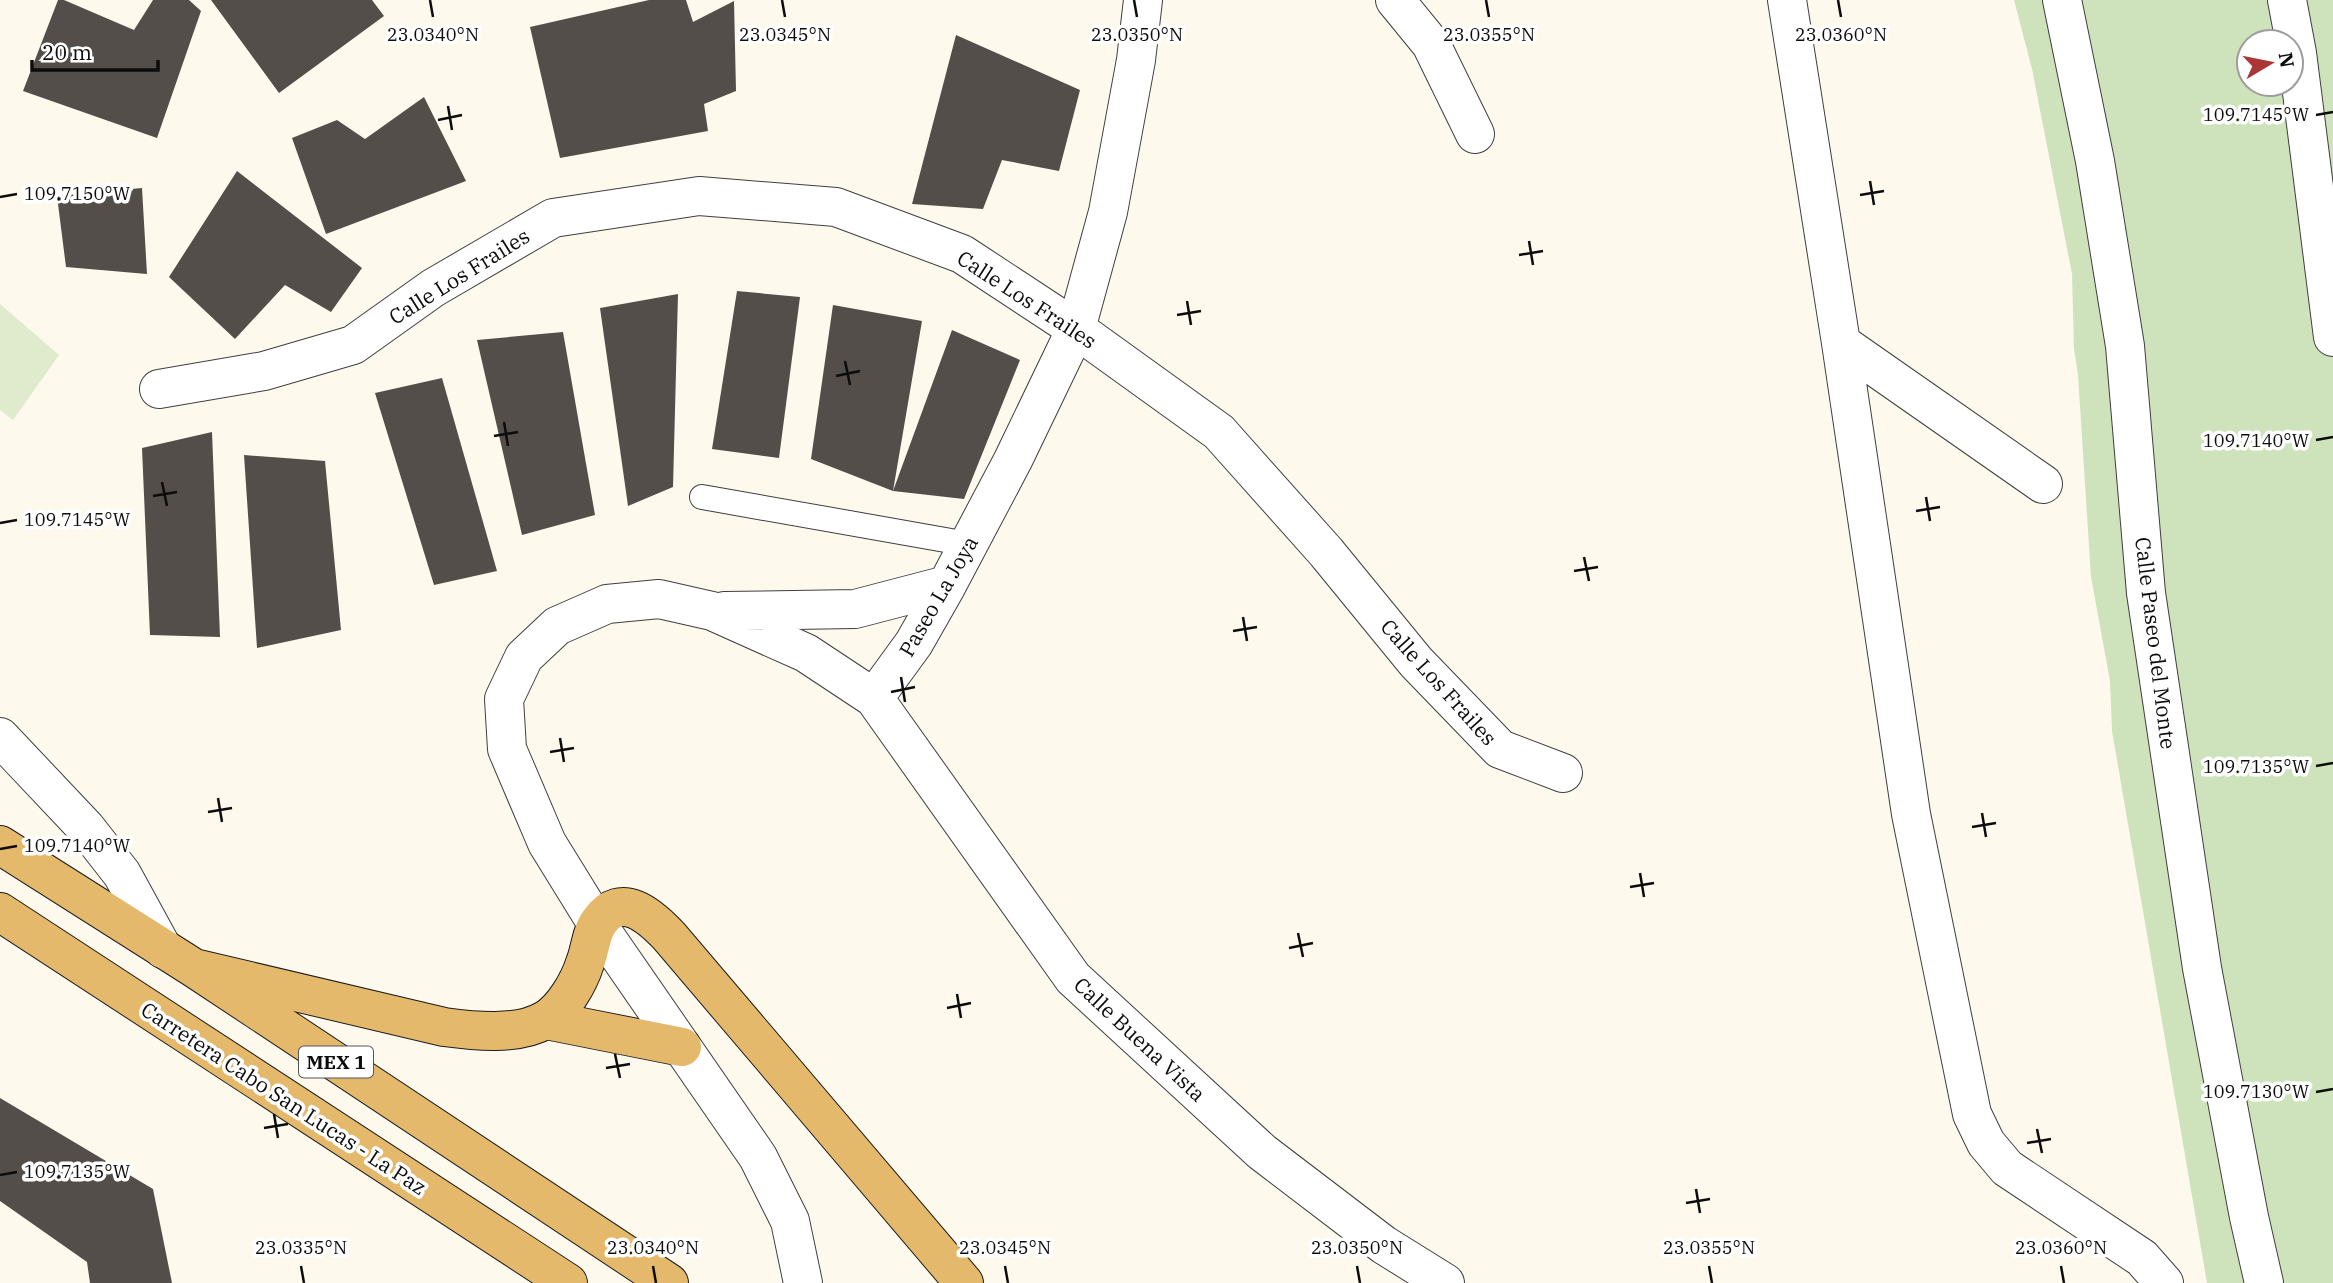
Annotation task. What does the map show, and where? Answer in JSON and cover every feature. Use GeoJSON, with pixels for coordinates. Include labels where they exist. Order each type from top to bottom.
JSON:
{"type":"FeatureCollection","features":[{"type":"Feature","properties":{"kind":"highway","name":"MEX 1"},"geometry":{"type":"LineString","coordinates":[[0,845],[179,959],[669,1283]]}},
{"type":"Feature","properties":{"kind":"highway"},"geometry":{"type":"LineString","coordinates":[[546,1020],[573,988],[584,966],[597,924],[608,912],[623,906],[638,911],[659,926],[964,1283]]}},
{"type":"Feature","properties":{"kind":"highway","name":"Carretera Cabo San Lucas - La Paz"},"geometry":{"type":"LineString","coordinates":[[0,912],[568,1283]]}},
{"type":"Feature","properties":{"kind":"highway"},"geometry":{"type":"LineString","coordinates":[[179,959],[432,1024],[466,1030],[508,1030],[546,1020],[682,1047]]}},
{"type":"Feature","properties":{"kind":"street","name":"Paseo La Joya"},"geometry":{"type":"LineString","coordinates":[[874,698],[914,643],[947,585],[1013,460],[1076,328],[1108,212],[1136,60],[1143,0]]}},
{"type":"Feature","properties":{"kind":"street"},"geometry":{"type":"LineString","coordinates":[[1395,0],[1431,44],[1475,134]]}},
{"type":"Feature","properties":{"kind":"street"},"geometry":{"type":"LineString","coordinates":[[1787,0],[1911,814],[1972,1114],[1986,1143],[2007,1168],[2142,1258],[2164,1283]]}},
{"type":"Feature","properties":{"kind":"street","name":"Calle Paseo del Monte"},"geometry":{"type":"LineString","coordinates":[[2063,0],[2095,161],[2124,346],[2146,593],[2202,968],[2264,1283]]}},
{"type":"Feature","properties":{"kind":"street"},"geometry":{"type":"LineString","coordinates":[[2287,0],[2297,53],[2333,337]]}},
{"type":"Feature","properties":{"kind":"street","name":"Calle Los Frailes"},"geometry":{"type":"LineString","coordinates":[[159,389],[264,371],[353,345],[433,288],[553,218],[699,196],[836,206],[962,254],[1076,328],[1219,432],[1326,552],[1416,662],[1500,749],[1563,773]]}},
{"type":"Feature","properties":{"kind":"street"},"geometry":{"type":"LineString","coordinates":[[1841,343],[2043,484]]}},
{"type":"Feature","properties":{"kind":"street"},"geometry":{"type":"LineString","coordinates":[[712,611],[855,609],[947,585]]}},
{"type":"Feature","properties":{"kind":"street"},"geometry":{"type":"LineString","coordinates":[[803,1283],[790,1221],[758,1157],[597,924],[547,843],[507,749],[504,699],[524,657],[557,626],[607,604],[659,599],[712,611],[806,653],[874,698]]}},
{"type":"Feature","properties":{"kind":"street","name":"Calle Buena Vista"},"geometry":{"type":"LineString","coordinates":[[874,698],[1073,978],[1262,1152],[1384,1245],[1445,1283]]}},
{"type":"Feature","properties":{"kind":"street"},"geometry":{"type":"LineString","coordinates":[[0,737],[86,828],[122,874],[179,959]]}},
{"type":"Feature","properties":{"kind":"lane"},"geometry":{"type":"LineString","coordinates":[[702,497],[968,544]]}},
{"type":"Feature","properties":{"kind":"green space"},"geometry":{"type":"Polygon","coordinates":[[[2014,0],[2333,0],[2333,1283],[2207,1283],[2112,731],[2110,681],[2091,577],[2074,349],[2072,274],[2032,69],[2014,0]]]}},
{"type":"Feature","properties":{"kind":"green space"},"geometry":{"type":"Polygon","coordinates":[[[0,304],[59,355],[13,420],[0,410],[0,304]]]}},
{"type":"Feature","properties":{"kind":"building"},"geometry":{"type":"Polygon","coordinates":[[[58,0],[64,0],[134,30],[153,0],[189,0],[201,11],[157,138],[23,91],[58,0]]]}},
{"type":"Feature","properties":{"kind":"building"},"geometry":{"type":"Polygon","coordinates":[[[211,0],[372,0],[384,16],[279,93],[211,0]]]}},
{"type":"Feature","properties":{"kind":"building"},"geometry":{"type":"Polygon","coordinates":[[[649,0],[686,0],[693,22],[734,1],[736,91],[704,104],[708,131],[560,158],[530,27],[649,0]]]}},
{"type":"Feature","properties":{"kind":"building"},"geometry":{"type":"Polygon","coordinates":[[[956,35],[1080,90],[1059,171],[1002,160],[983,209],[912,204],[956,35]]]}},
{"type":"Feature","properties":{"kind":"building"},"geometry":{"type":"Polygon","coordinates":[[[424,97],[466,181],[326,234],[292,138],[337,120],[365,139],[424,97]]]}},
{"type":"Feature","properties":{"kind":"building"},"geometry":{"type":"Polygon","coordinates":[[[237,171],[362,268],[331,312],[285,285],[235,339],[169,277],[237,171]]]}},
{"type":"Feature","properties":{"kind":"building"},"geometry":{"type":"Polygon","coordinates":[[[142,188],[147,274],[66,267],[57,196],[142,188]]]}},
{"type":"Feature","properties":{"kind":"building"},"geometry":{"type":"Polygon","coordinates":[[[737,291],[800,297],[779,458],[712,449],[737,291]]]}},
{"type":"Feature","properties":{"kind":"building"},"geometry":{"type":"Polygon","coordinates":[[[678,294],[673,487],[628,506],[600,308],[678,294]]]}},
{"type":"Feature","properties":{"kind":"building"},"geometry":{"type":"Polygon","coordinates":[[[833,305],[922,321],[893,491],[811,459],[833,305]]]}},
{"type":"Feature","properties":{"kind":"building"},"geometry":{"type":"Polygon","coordinates":[[[952,330],[1020,360],[964,499],[893,491],[952,330]]]}},
{"type":"Feature","properties":{"kind":"building"},"geometry":{"type":"Polygon","coordinates":[[[563,332],[595,515],[522,535],[477,340],[563,332]]]}},
{"type":"Feature","properties":{"kind":"building"},"geometry":{"type":"Polygon","coordinates":[[[442,378],[497,571],[434,585],[375,393],[442,378]]]}},
{"type":"Feature","properties":{"kind":"building"},"geometry":{"type":"Polygon","coordinates":[[[212,432],[220,637],[150,635],[142,448],[212,432]]]}},
{"type":"Feature","properties":{"kind":"building"},"geometry":{"type":"Polygon","coordinates":[[[244,455],[325,461],[341,630],[257,648],[244,455]]]}},
{"type":"Feature","properties":{"kind":"building"},"geometry":{"type":"Polygon","coordinates":[[[0,1098],[153,1189],[172,1283],[90,1283],[87,1262],[0,1201],[0,1098]]]}}]}
